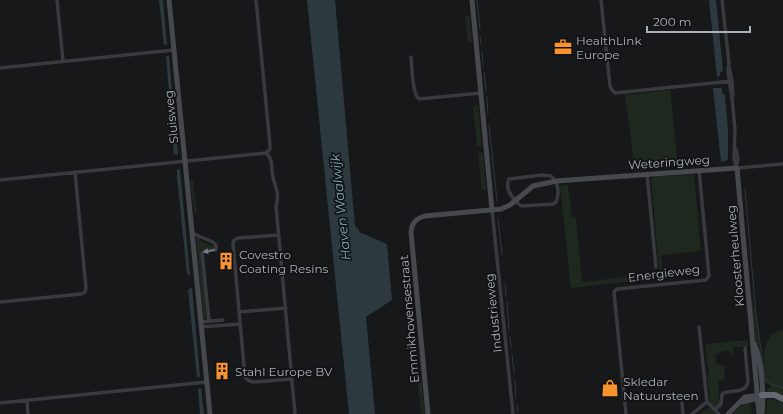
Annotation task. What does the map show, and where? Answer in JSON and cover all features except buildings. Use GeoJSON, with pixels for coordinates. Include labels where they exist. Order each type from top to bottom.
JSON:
{"type":"FeatureCollection","features":[{"type":"Feature","properties":{"kind":"highway"},"geometry":{"type":"LineString","coordinates":[[759,396],[775,395],[783,398]]}},
{"type":"Feature","properties":{"kind":"street"},"geometry":{"type":"LineString","coordinates":[[57,0],[63,61]]}},
{"type":"Feature","properties":{"kind":"street","name":"Sluisweg"},"geometry":{"type":"LineString","coordinates":[[169,0],[210,414]]}},
{"type":"Feature","properties":{"kind":"street"},"geometry":{"type":"LineString","coordinates":[[0,180],[266,153],[270,149],[270,145],[256,0]]}},
{"type":"Feature","properties":{"kind":"street","name":"Industrieweg"},"geometry":{"type":"LineString","coordinates":[[472,0],[513,414]]}},
{"type":"Feature","properties":{"kind":"street"},"geometry":{"type":"LineString","coordinates":[[600,0],[610,86],[615,93],[731,81]]}},
{"type":"Feature","properties":{"kind":"street"},"geometry":{"type":"LineString","coordinates":[[722,0],[731,81],[735,148],[738,159],[737,168]]}},
{"type":"Feature","properties":{"kind":"street"},"geometry":{"type":"LineString","coordinates":[[0,68],[174,50]]}},
{"type":"Feature","properties":{"kind":"street"},"geometry":{"type":"LineString","coordinates":[[411,57],[414,91],[416,97],[419,99],[481,93]]}},
{"type":"Feature","properties":{"kind":"street"},"geometry":{"type":"LineString","coordinates":[[266,153],[272,160],[274,181],[277,185],[278,201],[276,206],[295,414]]}},
{"type":"Feature","properties":{"kind":"street","name":"Weteringweg"},"geometry":{"type":"LineString","coordinates":[[556,181],[783,164]]}},
{"type":"Feature","properties":{"kind":"street","name":"Kloosterheulweg"},"geometry":{"type":"LineString","coordinates":[[737,168],[754,343],[758,354],[760,414]]}},
{"type":"Feature","properties":{"kind":"street","name":"Energieweg"},"geometry":{"type":"LineString","coordinates":[[626,414],[614,292],[617,289],[706,280],[709,276],[698,170]]}},
{"type":"Feature","properties":{"kind":"street"},"geometry":{"type":"LineString","coordinates":[[0,302],[81,294],[85,292],[86,288],[74,172]]}},
{"type":"Feature","properties":{"kind":"street","name":"Energieweg"},"geometry":{"type":"LineString","coordinates":[[647,174],[656,267]]}},
{"type":"Feature","properties":{"kind":"street"},"geometry":{"type":"LineString","coordinates":[[549,175],[556,181],[558,184],[558,197],[556,202],[553,204],[521,206],[508,190],[507,183],[509,179],[549,175]]}},
{"type":"Feature","properties":{"kind":"street"},"geometry":{"type":"LineString","coordinates":[[492,210],[506,207],[533,186],[556,181]]}},
{"type":"Feature","properties":{"kind":"street","name":"Emmikhovensestraat"},"geometry":{"type":"LineString","coordinates":[[428,414],[411,232],[413,222],[417,218],[425,216],[492,210]]}},
{"type":"Feature","properties":{"kind":"street"},"geometry":{"type":"LineString","coordinates":[[192,233],[214,242],[216,245],[216,250],[202,253],[209,321]]}},
{"type":"Feature","properties":{"kind":"street"},"geometry":{"type":"LineString","coordinates":[[279,235],[238,238],[234,240],[233,244],[240,324],[245,377],[249,381],[254,382],[292,378]]}},
{"type":"Feature","properties":{"kind":"street"},"geometry":{"type":"LineString","coordinates":[[240,312],[286,308]]}},
{"type":"Feature","properties":{"kind":"street"},"geometry":{"type":"LineString","coordinates":[[201,324],[209,321],[222,320]]}},
{"type":"Feature","properties":{"kind":"street"},"geometry":{"type":"LineString","coordinates":[[201,324],[240,324]]}},
{"type":"Feature","properties":{"kind":"street"},"geometry":{"type":"LineString","coordinates":[[699,327],[707,402],[719,414]]}},
{"type":"Feature","properties":{"kind":"street"},"geometry":{"type":"LineString","coordinates":[[715,410],[722,404],[723,393],[742,390],[748,385],[745,348]]}},
{"type":"Feature","properties":{"kind":"street"},"geometry":{"type":"LineString","coordinates":[[0,403],[207,382]]}},
{"type":"Feature","properties":{"kind":"street"},"geometry":{"type":"LineString","coordinates":[[728,414],[745,397],[759,396]]}},
{"type":"Feature","properties":{"kind":"street"},"geometry":{"type":"LineString","coordinates":[[27,400],[28,414]]}},
{"type":"Feature","properties":{"kind":"street"},"geometry":{"type":"LineString","coordinates":[[692,414],[707,402]]}},
{"type":"Feature","properties":{"kind":"street"},"geometry":{"type":"LineString","coordinates":[[682,403],[683,414]]}},
{"type":"Feature","properties":{"kind":"shaded area"},"geometry":{"type":"Polygon","coordinates":[[[470,15],[472,42],[468,43],[465,16],[470,15]]]}},
{"type":"Feature","properties":{"kind":"shaded area"},"geometry":{"type":"Polygon","coordinates":[[[670,90],[678,167],[635,170],[625,95],[670,90]]]}},
{"type":"Feature","properties":{"kind":"shaded area"},"geometry":{"type":"Polygon","coordinates":[[[478,105],[482,146],[477,146],[473,106],[478,105]]]}},
{"type":"Feature","properties":{"kind":"shaded area"},"geometry":{"type":"Polygon","coordinates":[[[478,153],[483,153],[486,190],[482,190],[478,153]]]}},
{"type":"Feature","properties":{"kind":"shaded area"},"geometry":{"type":"Polygon","coordinates":[[[694,174],[701,251],[661,255],[663,278],[660,279],[651,179],[654,177],[694,174]]]}},
{"type":"Feature","properties":{"kind":"shaded area"},"geometry":{"type":"Polygon","coordinates":[[[190,180],[193,180],[197,213],[194,213],[190,180]]]}},
{"type":"Feature","properties":{"kind":"shaded area"},"geometry":{"type":"Polygon","coordinates":[[[568,185],[572,217],[576,217],[582,282],[652,274],[653,279],[571,288],[560,186],[568,185]]]}},
{"type":"Feature","properties":{"kind":"shaded area"},"geometry":{"type":"Polygon","coordinates":[[[196,237],[201,238],[200,241],[212,246],[213,243],[215,247],[214,249],[200,250],[207,317],[205,320],[203,318],[196,237]]]}},
{"type":"Feature","properties":{"kind":"shaded area"},"geometry":{"type":"Polygon","coordinates":[[[750,294],[754,306],[764,378],[760,354],[755,340],[750,294]]]}},
{"type":"Feature","properties":{"kind":"shaded area"},"geometry":{"type":"Polygon","coordinates":[[[783,330],[783,396],[767,393],[767,389],[772,386],[765,382],[764,358],[766,343],[770,337],[775,332],[783,330]]]}},
{"type":"Feature","properties":{"kind":"shaded area"},"geometry":{"type":"Polygon","coordinates":[[[748,340],[748,347],[733,347],[734,357],[729,351],[724,351],[715,355],[716,363],[724,366],[725,379],[718,381],[719,400],[721,402],[717,407],[714,407],[709,398],[707,376],[709,375],[705,344],[748,340]]]}},
{"type":"Feature","properties":{"kind":"shaded area"},"geometry":{"type":"Polygon","coordinates":[[[419,375],[421,376],[425,414],[421,414],[417,377],[419,375]]]}},
{"type":"Feature","properties":{"kind":"shaded area"},"geometry":{"type":"Polygon","coordinates":[[[769,399],[783,403],[783,414],[766,414],[767,400],[769,399]]]}},
{"type":"Feature","properties":{"kind":"shaded area"},"geometry":{"type":"Polygon","coordinates":[[[747,403],[750,404],[752,414],[733,414],[740,407],[747,403]]]}},
{"type":"Feature","properties":{"kind":"shaded area"},"geometry":{"type":"Polygon","coordinates":[[[709,407],[717,414],[700,414],[709,407]]]}},
{"type":"Feature","properties":{"kind":"water"},"geometry":{"type":"Polygon","coordinates":[[[159,0],[163,0],[167,45],[164,44],[159,0]]]}},
{"type":"Feature","properties":{"kind":"water","name":"Haven Waalwijk"},"geometry":{"type":"Polygon","coordinates":[[[307,0],[335,0],[355,226],[359,232],[387,244],[392,300],[366,317],[375,414],[349,414],[307,0]]]}},
{"type":"Feature","properties":{"kind":"water"},"geometry":{"type":"Polygon","coordinates":[[[709,0],[716,0],[723,71],[720,72],[720,76],[717,77],[709,0]]]}},
{"type":"Feature","properties":{"kind":"water"},"geometry":{"type":"Polygon","coordinates":[[[166,56],[169,56],[178,154],[176,155],[174,154],[166,56]]]}},
{"type":"Feature","properties":{"kind":"water"},"geometry":{"type":"Polygon","coordinates":[[[713,88],[722,88],[722,93],[725,95],[728,131],[728,159],[721,162],[713,88]]]}},
{"type":"Feature","properties":{"kind":"water"},"geometry":{"type":"Polygon","coordinates":[[[180,169],[190,275],[187,274],[177,177],[177,170],[180,169]]]}},
{"type":"Feature","properties":{"kind":"water"},"geometry":{"type":"Polygon","coordinates":[[[192,287],[200,377],[197,377],[188,290],[192,287]]]}},
{"type":"Feature","properties":{"kind":"water"},"geometry":{"type":"Polygon","coordinates":[[[201,388],[204,414],[200,414],[198,389],[201,388]]]}},
{"type":"Feature","properties":{"kind":"waterway"},"geometry":{"type":"LineString","coordinates":[[477,0],[480,29]]}},
{"type":"Feature","properties":{"kind":"waterway"},"geometry":{"type":"LineString","coordinates":[[480,37],[481,44]]}},
{"type":"Feature","properties":{"kind":"waterway"},"geometry":{"type":"LineString","coordinates":[[482,51],[483,65]]}},
{"type":"Feature","properties":{"kind":"waterway"},"geometry":{"type":"LineString","coordinates":[[484,72],[486,90]]}},
{"type":"Feature","properties":{"kind":"waterway"},"geometry":{"type":"LineString","coordinates":[[487,97],[488,114]]}},
{"type":"Feature","properties":{"kind":"waterway"},"geometry":{"type":"LineString","coordinates":[[489,125],[497,201]]}},
{"type":"Feature","properties":{"kind":"waterway"},"geometry":{"type":"LineString","coordinates":[[745,190],[756,314],[765,378],[770,384],[783,388]]}},
{"type":"Feature","properties":{"kind":"waterway"},"geometry":{"type":"LineString","coordinates":[[498,218],[502,255]]}},
{"type":"Feature","properties":{"kind":"waterway"},"geometry":{"type":"LineString","coordinates":[[505,283],[506,296]]}},
{"type":"Feature","properties":{"kind":"waterway"},"geometry":{"type":"LineString","coordinates":[[507,302],[509,330]]}},
{"type":"Feature","properties":{"kind":"waterway"},"geometry":{"type":"LineString","coordinates":[[510,336],[511,348]]}},
{"type":"Feature","properties":{"kind":"waterway"},"geometry":{"type":"LineString","coordinates":[[512,354],[514,373]]}},
{"type":"Feature","properties":{"kind":"waterway"},"geometry":{"type":"LineString","coordinates":[[515,380],[516,398]]}},
{"type":"Feature","properties":{"kind":"waterway"},"geometry":{"type":"LineString","coordinates":[[517,405],[518,412]]}},
{"type":"Feature","properties":{"kind":"place","name":"HealthLink Europe"},"geometry":{"type":"Point","coordinates":[563,47]}},
{"type":"Feature","properties":{"kind":"place","name":"Covestro Coating Resins"},"geometry":{"type":"Point","coordinates":[226,261]}},
{"type":"Feature","properties":{"kind":"place","name":"Stahl Europe BV"},"geometry":{"type":"Point","coordinates":[222,371]}},
{"type":"Feature","properties":{"kind":"place","name":"Skledar Natuursteen"},"geometry":{"type":"Point","coordinates":[610,388]}}]}
